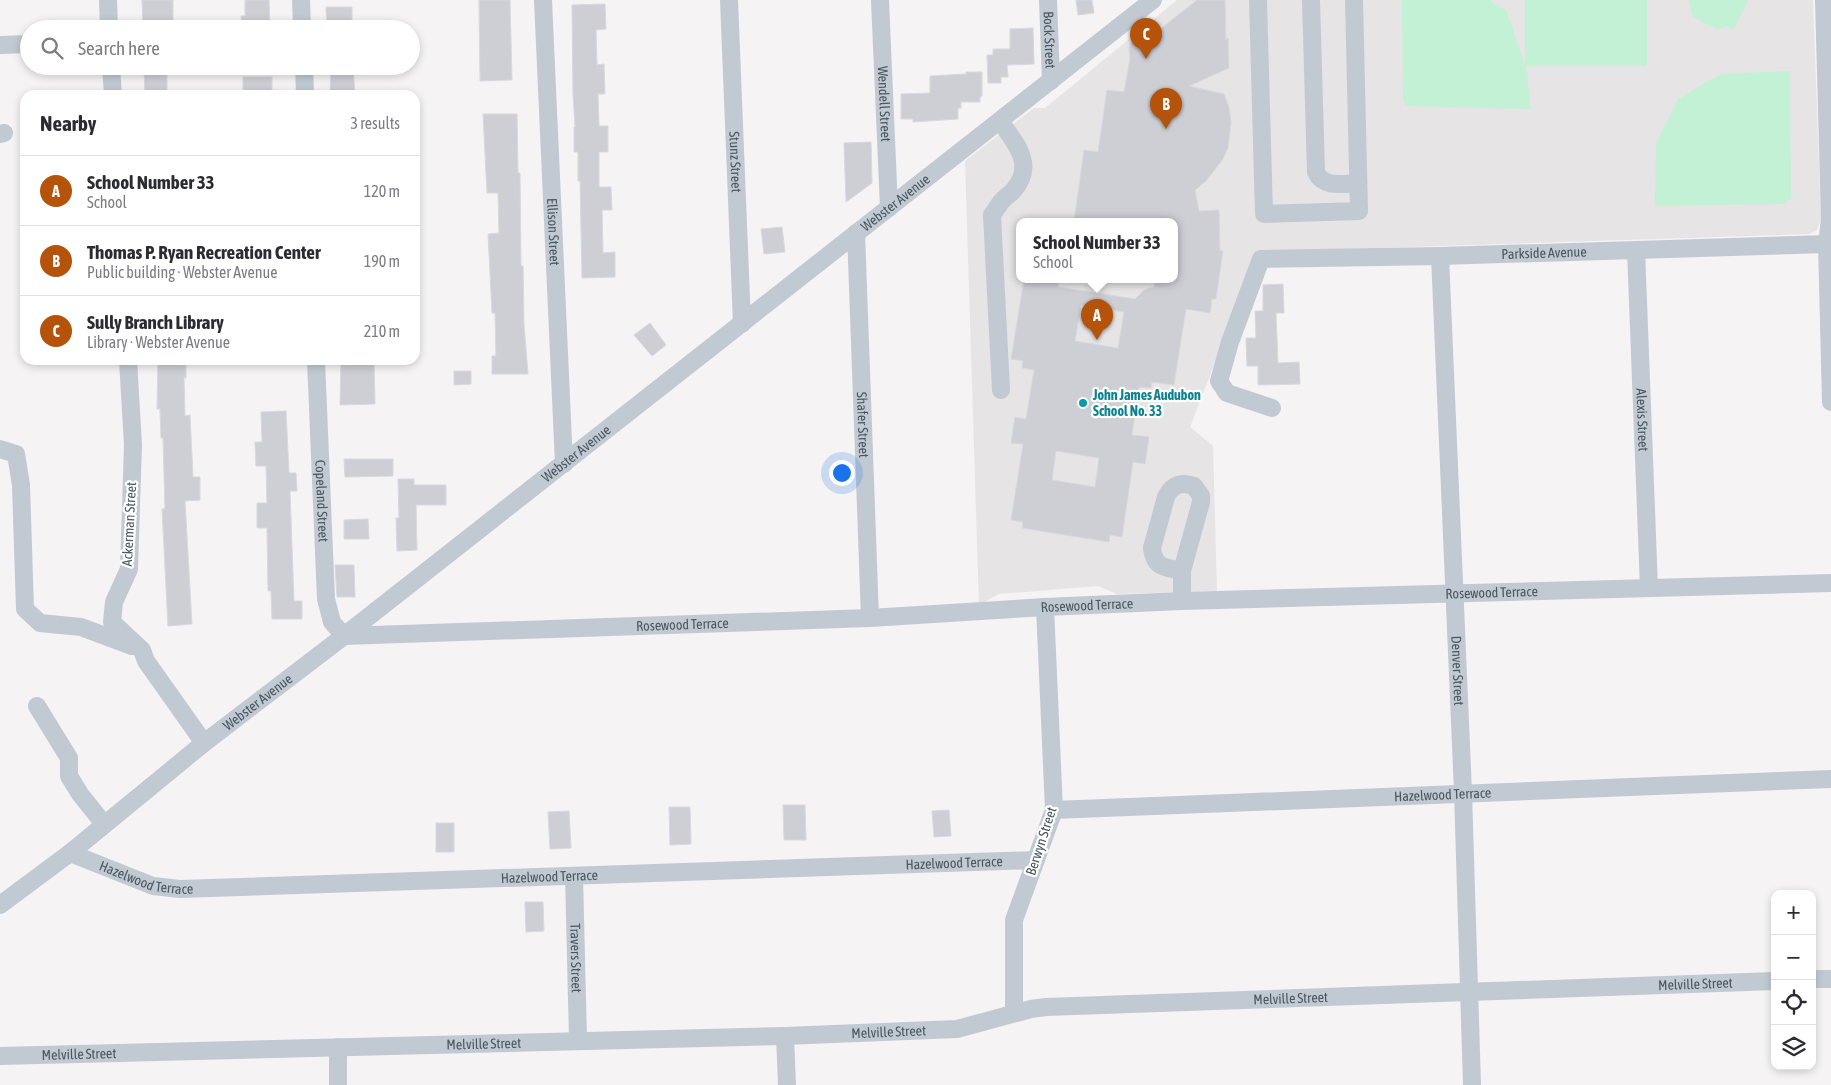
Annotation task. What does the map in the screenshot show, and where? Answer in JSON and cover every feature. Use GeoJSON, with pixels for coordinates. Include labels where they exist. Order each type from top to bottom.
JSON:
{"type":"FeatureCollection","features":[{"type":"Feature","properties":{"kind":"street"},"geometry":{"type":"LineString","coordinates":[[108,0],[109,20]]}},
{"type":"Feature","properties":{"kind":"street"},"geometry":{"type":"LineString","coordinates":[[301,0],[302,20]]}},
{"type":"Feature","properties":{"kind":"street","name":"Ellison Street"},"geometry":{"type":"LineString","coordinates":[[543,0],[564,464]]}},
{"type":"Feature","properties":{"kind":"street","name":"Stunz Street"},"geometry":{"type":"LineString","coordinates":[[729,0],[742,324]]}},
{"type":"Feature","properties":{"kind":"street","name":"Wendell Street"},"geometry":{"type":"LineString","coordinates":[[880,0],[889,208]]}},
{"type":"Feature","properties":{"kind":"street","name":"Bock Street"},"geometry":{"type":"LineString","coordinates":[[1048,0],[1051,81]]}},
{"type":"Feature","properties":{"kind":"street","name":"Webster Avenue"},"geometry":{"type":"LineString","coordinates":[[0,905],[70,852],[204,743],[564,464],[1153,0]]}},
{"type":"Feature","properties":{"kind":"street"},"geometry":{"type":"LineString","coordinates":[[1258,0],[1264,214],[1359,211],[1354,0]]}},
{"type":"Feature","properties":{"kind":"street"},"geometry":{"type":"LineString","coordinates":[[1311,0],[1316,172],[1319,179],[1327,184],[1358,183]]}},
{"type":"Feature","properties":{"kind":"street"},"geometry":{"type":"LineString","coordinates":[[1824,0],[1831,219],[1827,244],[1831,402]]}},
{"type":"Feature","properties":{"kind":"street"},"geometry":{"type":"LineString","coordinates":[[0,45],[20,44]]}},
{"type":"Feature","properties":{"kind":"street"},"geometry":{"type":"LineString","coordinates":[[112,75],[113,90]]}},
{"type":"Feature","properties":{"kind":"street"},"geometry":{"type":"LineString","coordinates":[[304,75],[305,90]]}},
{"type":"Feature","properties":{"kind":"street"},"geometry":{"type":"LineString","coordinates":[[1000,121],[1017,146],[1024,163],[1023,175],[1019,183],[1001,201],[992,215],[1002,390]]}},
{"type":"Feature","properties":{"kind":"street","name":"Shafer Street"},"geometry":{"type":"LineString","coordinates":[[856,233],[870,618]]}},
{"type":"Feature","properties":{"kind":"street","name":"Parkside Avenue"},"geometry":{"type":"LineString","coordinates":[[1272,408],[1227,394],[1219,381],[1230,342],[1261,259],[1440,256],[1827,244]]}},
{"type":"Feature","properties":{"kind":"street","name":"Alexis Street"},"geometry":{"type":"LineString","coordinates":[[1636,250],[1649,588]]}},
{"type":"Feature","properties":{"kind":"street","name":"Denver Street"},"geometry":{"type":"LineString","coordinates":[[1440,256],[1463,792],[1472,1085]]}},
{"type":"Feature","properties":{"kind":"street","name":"Ackerman Street"},"geometry":{"type":"LineString","coordinates":[[128,365],[133,445],[129,569],[114,602],[112,622],[142,650],[146,661],[204,743]]}},
{"type":"Feature","properties":{"kind":"street","name":"Copeland Street"},"geometry":{"type":"LineString","coordinates":[[316,365],[326,599],[332,622],[344,636]]}},
{"type":"Feature","properties":{"kind":"street"},"geometry":{"type":"LineString","coordinates":[[0,449],[16,454],[21,485],[24,609],[40,623],[80,627],[142,650]]}},
{"type":"Feature","properties":{"kind":"street"},"geometry":{"type":"LineString","coordinates":[[1182,571],[1182,601]]}},
{"type":"Feature","properties":{"kind":"street","name":"Rosewood Terrace"},"geometry":{"type":"LineString","coordinates":[[344,636],[870,618],[1182,601],[1831,583]]}},
{"type":"Feature","properties":{"kind":"street","name":"Berwyn Street"},"geometry":{"type":"LineString","coordinates":[[1014,1013],[1014,920],[1054,810],[1045,607]]}},
{"type":"Feature","properties":{"kind":"street"},"geometry":{"type":"LineString","coordinates":[[37,706],[69,758],[69,776],[104,824]]}},
{"type":"Feature","properties":{"kind":"street","name":"Hazelwood Terrace"},"geometry":{"type":"LineString","coordinates":[[1054,810],[1463,792],[1831,779]]}},
{"type":"Feature","properties":{"kind":"street","name":"Hazelwood Terrace"},"geometry":{"type":"LineString","coordinates":[[70,852],[152,886],[180,889],[1036,860]]}},
{"type":"Feature","properties":{"kind":"street","name":"Travers Street"},"geometry":{"type":"LineString","coordinates":[[574,876],[578,1040]]}},
{"type":"Feature","properties":{"kind":"street"},"geometry":{"type":"LineString","coordinates":[[1816,979],[1831,979]]}},
{"type":"Feature","properties":{"kind":"street","name":"Melville Street"},"geometry":{"type":"LineString","coordinates":[[0,1056],[785,1036],[957,1029],[1014,1013],[1046,1007],[1771,981]]}},
{"type":"Feature","properties":{"kind":"street"},"geometry":{"type":"LineString","coordinates":[[785,1036],[787,1085]]}},
{"type":"Feature","properties":{"kind":"street"},"geometry":{"type":"LineString","coordinates":[[338,1047],[338,1085]]}},
{"type":"Feature","properties":{"kind":"shaded area"},"geometry":{"type":"Polygon","coordinates":[[[1177,0],[1813,0],[1821,219],[1817,230],[1809,234],[1258,252],[1190,427],[1213,446],[1217,591],[1117,594],[1098,586],[999,594],[979,605],[965,161],[1034,108],[1045,108],[1177,0]]]}},
{"type":"Feature","properties":{"kind":"green space"},"geometry":{"type":"Polygon","coordinates":[[[1402,0],[1489,0],[1506,10],[1525,64],[1525,0],[1647,0],[1647,66],[1526,66],[1531,109],[1407,106],[1403,101],[1402,0]]]}},
{"type":"Feature","properties":{"kind":"green space"},"geometry":{"type":"Polygon","coordinates":[[[1688,0],[1748,0],[1734,30],[1726,26],[1717,30],[1693,17],[1688,0]]]}},
{"type":"Feature","properties":{"kind":"green space"},"geometry":{"type":"Polygon","coordinates":[[[1790,71],[1791,198],[1784,204],[1655,206],[1656,143],[1678,99],[1721,74],[1790,71]]]}},
{"type":"Feature","properties":{"kind":"building"},"geometry":{"type":"Polygon","coordinates":[[[142,0],[173,0],[173,20],[143,20],[142,0]]]}},
{"type":"Feature","properties":{"kind":"building"},"geometry":{"type":"Polygon","coordinates":[[[245,0],[269,0],[270,20],[241,20],[241,16],[245,16],[245,0]]]}},
{"type":"Feature","properties":{"kind":"building"},"geometry":{"type":"Polygon","coordinates":[[[479,0],[510,0],[512,80],[480,81],[479,0]]]}},
{"type":"Feature","properties":{"kind":"building"},"geometry":{"type":"Polygon","coordinates":[[[1076,0],[1092,0],[1094,13],[1078,15],[1076,0]]]}},
{"type":"Feature","properties":{"kind":"building"},"geometry":{"type":"Polygon","coordinates":[[[1197,0],[1225,0],[1229,68],[1189,86],[1224,94],[1229,107],[1231,123],[1228,148],[1223,159],[1206,181],[1195,190],[1199,211],[1219,210],[1220,251],[1223,251],[1216,299],[1212,299],[1210,313],[1186,309],[1174,385],[1152,382],[1151,388],[1139,387],[1132,435],[1149,437],[1145,464],[1133,462],[1122,537],[1110,535],[1109,542],[1022,528],[1023,522],[1011,520],[1023,444],[1011,443],[1015,417],[1026,419],[1034,370],[1022,368],[1023,361],[1011,359],[1023,283],[1058,283],[1058,287],[1135,299],[1144,290],[1154,287],[1154,283],[1178,283],[1178,218],[1074,218],[1084,150],[1098,152],[1107,90],[1124,92],[1130,59],[1129,48],[1131,43],[1139,38],[1149,38],[1197,0]],[[1081,305],[1075,341],[1118,348],[1124,312],[1081,305]],[[1056,451],[1052,480],[1095,487],[1099,458],[1056,451]]]}},
{"type":"Feature","properties":{"kind":"building"},"geometry":{"type":"Polygon","coordinates":[[[605,4],[606,29],[596,30],[597,65],[604,64],[605,94],[598,94],[599,126],[608,126],[608,152],[599,152],[599,187],[611,187],[612,210],[602,210],[603,253],[615,252],[615,277],[582,278],[580,181],[578,181],[578,152],[574,152],[572,5],[605,4]]]}},
{"type":"Feature","properties":{"kind":"building"},"geometry":{"type":"Polygon","coordinates":[[[326,7],[352,7],[352,20],[327,20],[326,7]]]}},
{"type":"Feature","properties":{"kind":"building"},"geometry":{"type":"Polygon","coordinates":[[[1033,28],[1034,64],[1007,65],[1008,77],[1001,77],[1001,83],[988,83],[987,55],[993,55],[993,49],[1010,49],[1010,29],[1033,28]]]}},
{"type":"Feature","properties":{"kind":"building"},"geometry":{"type":"Polygon","coordinates":[[[966,72],[982,72],[982,96],[980,97],[980,102],[961,102],[961,108],[958,108],[958,119],[913,122],[913,119],[901,119],[901,94],[930,93],[930,76],[966,74],[966,72]]]}},
{"type":"Feature","properties":{"kind":"building"},"geometry":{"type":"Polygon","coordinates":[[[144,75],[167,75],[167,90],[145,90],[144,75]]]}},
{"type":"Feature","properties":{"kind":"building"},"geometry":{"type":"Polygon","coordinates":[[[331,75],[354,75],[355,90],[330,90],[331,75]]]}},
{"type":"Feature","properties":{"kind":"building"},"geometry":{"type":"Polygon","coordinates":[[[243,77],[272,77],[272,90],[243,90],[243,77]]]}},
{"type":"Feature","properties":{"kind":"building"},"geometry":{"type":"Polygon","coordinates":[[[483,114],[517,114],[521,266],[523,266],[524,325],[528,374],[492,374],[492,356],[496,356],[495,313],[492,313],[488,234],[499,233],[498,193],[487,193],[483,114]]]}},
{"type":"Feature","properties":{"kind":"building"},"geometry":{"type":"Polygon","coordinates":[[[871,142],[872,183],[846,202],[844,143],[871,142]]]}},
{"type":"Feature","properties":{"kind":"building"},"geometry":{"type":"Polygon","coordinates":[[[782,227],[785,252],[764,254],[761,229],[782,227]]]}},
{"type":"Feature","properties":{"kind":"building"},"geometry":{"type":"Polygon","coordinates":[[[1283,284],[1284,313],[1276,313],[1278,363],[1299,362],[1300,384],[1258,385],[1258,366],[1247,366],[1246,338],[1256,338],[1255,311],[1263,311],[1263,285],[1283,284]]]}},
{"type":"Feature","properties":{"kind":"building"},"geometry":{"type":"Polygon","coordinates":[[[650,323],[666,345],[652,356],[634,335],[650,323]]]}},
{"type":"Feature","properties":{"kind":"building"},"geometry":{"type":"Polygon","coordinates":[[[158,365],[186,365],[186,378],[184,378],[185,416],[190,415],[193,477],[200,477],[200,500],[185,501],[192,624],[168,626],[162,509],[165,509],[163,438],[161,438],[160,409],[157,409],[158,365]]]}},
{"type":"Feature","properties":{"kind":"building"},"geometry":{"type":"Polygon","coordinates":[[[341,365],[374,365],[375,404],[340,405],[341,365]]]}},
{"type":"Feature","properties":{"kind":"building"},"geometry":{"type":"Polygon","coordinates":[[[454,371],[471,371],[471,384],[454,385],[454,371]]]}},
{"type":"Feature","properties":{"kind":"building"},"geometry":{"type":"Polygon","coordinates":[[[286,411],[289,473],[296,473],[297,491],[290,491],[294,601],[302,601],[302,619],[272,619],[271,591],[268,591],[267,528],[257,528],[257,503],[267,503],[266,466],[256,466],[255,442],[262,442],[261,412],[286,411]]]}},
{"type":"Feature","properties":{"kind":"building"},"geometry":{"type":"Polygon","coordinates":[[[344,459],[393,459],[393,476],[345,477],[344,459]]]}},
{"type":"Feature","properties":{"kind":"building"},"geometry":{"type":"Polygon","coordinates":[[[398,479],[414,479],[414,485],[446,485],[446,505],[416,505],[417,550],[397,551],[396,518],[399,518],[398,479]]]}},
{"type":"Feature","properties":{"kind":"building"},"geometry":{"type":"Polygon","coordinates":[[[368,519],[369,539],[344,539],[344,520],[368,519]]]}},
{"type":"Feature","properties":{"kind":"building"},"geometry":{"type":"Polygon","coordinates":[[[335,565],[354,565],[355,597],[337,597],[335,565]]]}},
{"type":"Feature","properties":{"kind":"building"},"geometry":{"type":"Polygon","coordinates":[[[783,805],[805,805],[806,840],[784,840],[783,805]]]}},
{"type":"Feature","properties":{"kind":"building"},"geometry":{"type":"Polygon","coordinates":[[[669,807],[690,807],[691,844],[670,845],[669,807]]]}},
{"type":"Feature","properties":{"kind":"building"},"geometry":{"type":"Polygon","coordinates":[[[949,810],[951,836],[934,837],[932,811],[949,810]]]}},
{"type":"Feature","properties":{"kind":"building"},"geometry":{"type":"Polygon","coordinates":[[[569,811],[571,848],[550,849],[548,812],[569,811]]]}},
{"type":"Feature","properties":{"kind":"building"},"geometry":{"type":"Polygon","coordinates":[[[436,823],[454,823],[454,852],[436,852],[436,823]]]}},
{"type":"Feature","properties":{"kind":"building"},"geometry":{"type":"Polygon","coordinates":[[[525,902],[543,902],[544,931],[526,932],[525,902]]]}},
{"type":"Feature","properties":{"kind":"place","name":"Sully Branch Library"},"geometry":{"type":"Point","coordinates":[1146,59]}},
{"type":"Feature","properties":{"kind":"place","name":"Thomas P. Ryan Recreation Center"},"geometry":{"type":"Point","coordinates":[1166,129]}},
{"type":"Feature","properties":{"kind":"place","name":"School Number 33"},"geometry":{"type":"Point","coordinates":[1097,340]}},
{"type":"Feature","properties":{"kind":"place","name":"John James Audubon School No. 33"},"geometry":{"type":"Point","coordinates":[1083,403]}}]}
